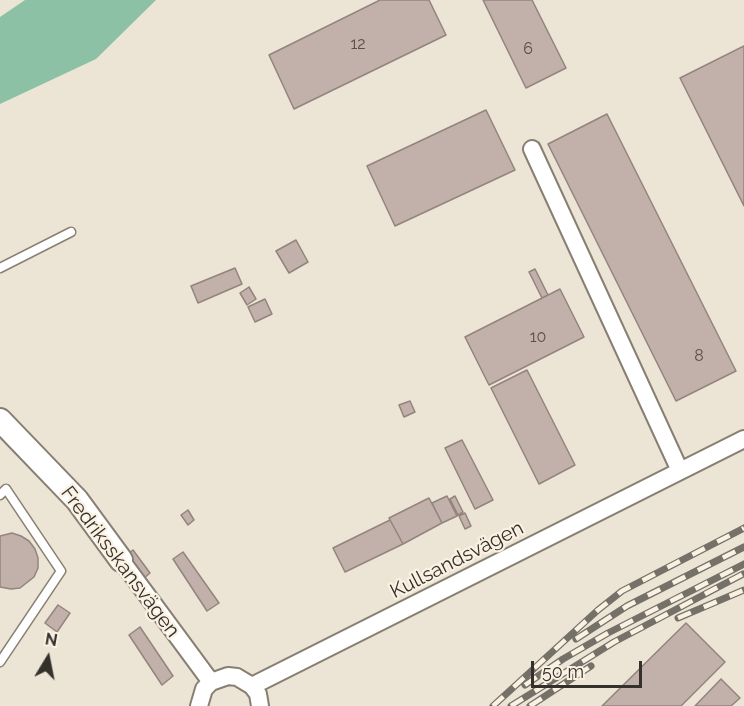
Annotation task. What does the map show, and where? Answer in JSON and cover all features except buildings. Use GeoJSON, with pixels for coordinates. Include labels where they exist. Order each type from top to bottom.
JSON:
{"type":"FeatureCollection","features":[{"type":"Feature","properties":{"kind":"main road","name":"Fredriksskansvägen"},"geometry":{"type":"LineString","coordinates":[[0,420],[77,500],[121,561]]}},
{"type":"Feature","properties":{"kind":"street"},"geometry":{"type":"LineString","coordinates":[[532,149],[680,471]]}},
{"type":"Feature","properties":{"kind":"street","name":"Kullsandsvägen"},"geometry":{"type":"LineString","coordinates":[[252,686],[744,439]]}},
{"type":"Feature","properties":{"kind":"street","name":"Fredriksskansvägen"},"geometry":{"type":"LineString","coordinates":[[121,561],[211,682]]}},
{"type":"Feature","properties":{"kind":"street"},"geometry":{"type":"LineString","coordinates":[[199,706],[204,689],[211,682],[219,678],[237,677],[252,686],[258,694],[260,706]]}},
{"type":"Feature","properties":{"kind":"lane"},"geometry":{"type":"LineString","coordinates":[[0,268],[71,231]]}},
{"type":"Feature","properties":{"kind":"lane"},"geometry":{"type":"LineString","coordinates":[[0,495],[6,489],[61,571],[0,662]]}},
{"type":"Feature","properties":{"kind":"green space"},"geometry":{"type":"Polygon","coordinates":[[[25,0],[156,0],[96,59],[0,104],[0,17],[25,0]]]}},
{"type":"Feature","properties":{"kind":"railway"},"geometry":{"type":"LineString","coordinates":[[493,706],[622,591],[744,528]]}},
{"type":"Feature","properties":{"kind":"railway"},"geometry":{"type":"LineString","coordinates":[[576,639],[627,606],[744,547]]}},
{"type":"Feature","properties":{"kind":"railway"},"geometry":{"type":"LineString","coordinates":[[525,685],[563,659],[608,633],[744,564]]}},
{"type":"Feature","properties":{"kind":"railway"},"geometry":{"type":"LineString","coordinates":[[511,706],[614,642],[743,574]]}},
{"type":"Feature","properties":{"kind":"railway"},"geometry":{"type":"LineString","coordinates":[[678,618],[744,590]]}},
{"type":"Feature","properties":{"kind":"railway"},"geometry":{"type":"LineString","coordinates":[[530,706],[591,666]]}}]}
